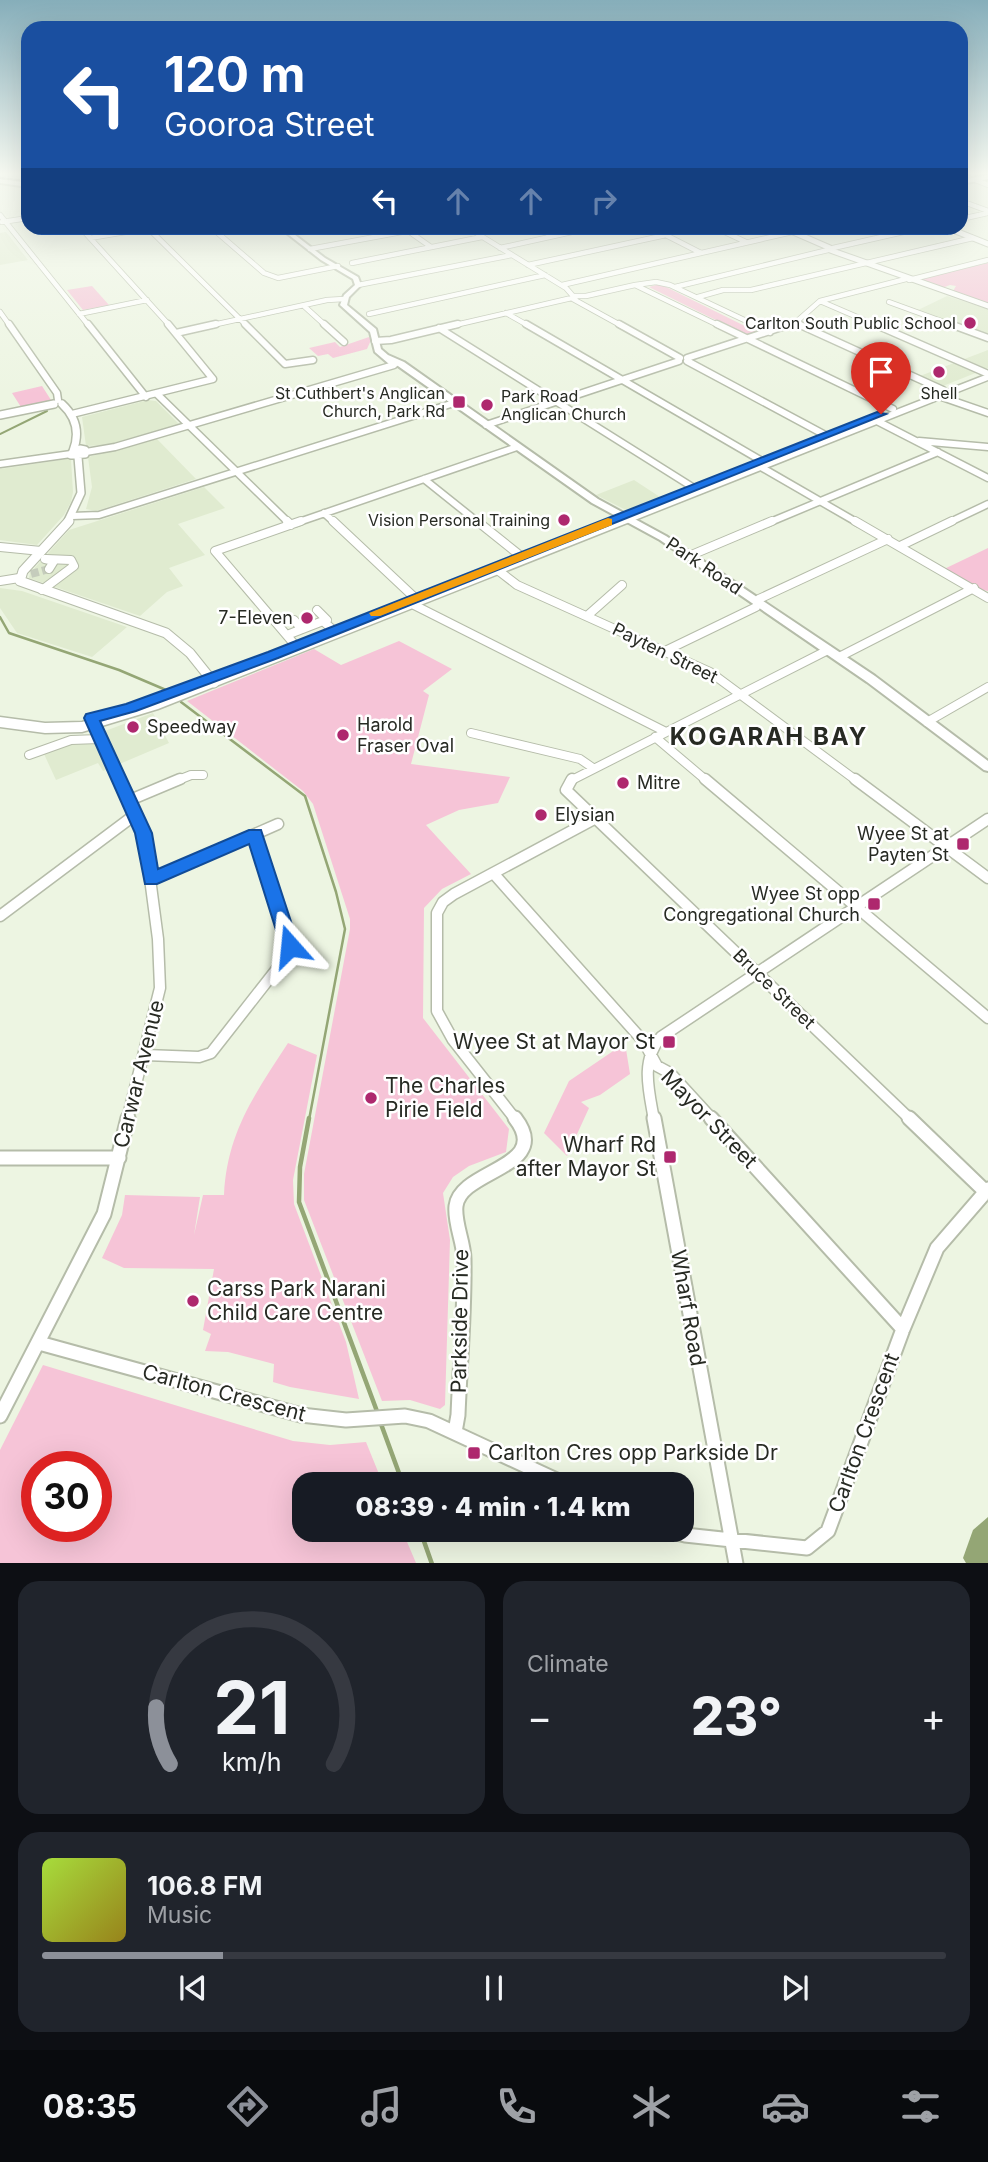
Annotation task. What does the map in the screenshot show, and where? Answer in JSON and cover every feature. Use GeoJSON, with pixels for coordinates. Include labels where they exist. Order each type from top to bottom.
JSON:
{"type":"FeatureCollection","features":[{"type":"Feature","properties":{"kind":"highway"},"geometry":{"type":"LineString","coordinates":[[0,722],[46,728],[95,727],[522,557],[877,421],[988,374]]}},
{"type":"Feature","properties":{"kind":"highway"},"geometry":{"type":"LineString","coordinates":[[212,681],[291,640],[328,625],[415,601],[499,571],[694,488],[941,393]]}},
{"type":"Feature","properties":{"kind":"highway"},"geometry":{"type":"LineString","coordinates":[[0,714],[95,727]]}},
{"type":"Feature","properties":{"kind":"main road"},"geometry":{"type":"LineString","coordinates":[[310,249],[356,278],[358,285],[344,299],[344,306],[373,331],[375,341]]}},
{"type":"Feature","properties":{"kind":"main road","name":"Park Road"},"geometry":{"type":"LineString","coordinates":[[375,341],[378,350],[397,365],[517,447],[625,518],[651,531],[839,657],[988,767]]}},
{"type":"Feature","properties":{"kind":"street"},"geometry":{"type":"LineString","coordinates":[[24,248],[146,397]]}},
{"type":"Feature","properties":{"kind":"street"},"geometry":{"type":"LineString","coordinates":[[72,414],[213,379],[176,332],[99,248]]}},
{"type":"Feature","properties":{"kind":"street"},"geometry":{"type":"LineString","coordinates":[[168,248],[285,364],[313,360]]}},
{"type":"Feature","properties":{"kind":"street"},"geometry":{"type":"LineString","coordinates":[[237,248],[275,278],[338,266]]}},
{"type":"Feature","properties":{"kind":"street"},"geometry":{"type":"LineString","coordinates":[[310,249],[315,248]]}},
{"type":"Feature","properties":{"kind":"street"},"geometry":{"type":"LineString","coordinates":[[352,263],[426,248]]}},
{"type":"Feature","properties":{"kind":"street"},"geometry":{"type":"LineString","coordinates":[[500,248],[562,285],[572,292],[573,298]]}},
{"type":"Feature","properties":{"kind":"street"},"geometry":{"type":"LineString","coordinates":[[528,265],[606,248]]}},
{"type":"Feature","properties":{"kind":"street"},"geometry":{"type":"LineString","coordinates":[[691,248],[701,253]]}},
{"type":"Feature","properties":{"kind":"street"},"geometry":{"type":"LineString","coordinates":[[562,285],[722,248]]}},
{"type":"Feature","properties":{"kind":"street"},"geometry":{"type":"LineString","coordinates":[[675,287],[835,248]]}},
{"type":"Feature","properties":{"kind":"street"},"geometry":{"type":"LineString","coordinates":[[698,297],[723,290],[751,290],[927,248]]}},
{"type":"Feature","properties":{"kind":"street"},"geometry":{"type":"LineString","coordinates":[[830,249],[907,280],[988,306]]}},
{"type":"Feature","properties":{"kind":"street"},"geometry":{"type":"LineString","coordinates":[[358,285],[512,255]]}},
{"type":"Feature","properties":{"kind":"street"},"geometry":{"type":"LineString","coordinates":[[486,425],[796,323],[820,301],[988,260]]}},
{"type":"Feature","properties":{"kind":"street"},"geometry":{"type":"LineString","coordinates":[[627,271],[651,282],[675,287],[771,332]]}},
{"type":"Feature","properties":{"kind":"street"},"geometry":{"type":"LineString","coordinates":[[627,271],[643,283]]}},
{"type":"Feature","properties":{"kind":"street"},"geometry":{"type":"LineString","coordinates":[[369,314],[545,275]]}},
{"type":"Feature","properties":{"kind":"street"},"geometry":{"type":"LineString","coordinates":[[375,341],[651,282]]}},
{"type":"Feature","properties":{"kind":"street"},"geometry":{"type":"LineString","coordinates":[[635,285],[893,410]]}},
{"type":"Feature","properties":{"kind":"street"},"geometry":{"type":"LineString","coordinates":[[573,298],[827,436]]}},
{"type":"Feature","properties":{"kind":"street"},"geometry":{"type":"LineString","coordinates":[[176,332],[327,299],[344,299]]}},
{"type":"Feature","properties":{"kind":"street"},"geometry":{"type":"LineString","coordinates":[[79,314],[147,300]]}},
{"type":"Feature","properties":{"kind":"street"},"geometry":{"type":"LineString","coordinates":[[820,301],[988,374]]}},
{"type":"Feature","properties":{"kind":"street"},"geometry":{"type":"LineString","coordinates":[[889,302],[988,338]]}},
{"type":"Feature","properties":{"kind":"street"},"geometry":{"type":"LineString","coordinates":[[304,306],[344,342]]}},
{"type":"Feature","properties":{"kind":"street"},"geometry":{"type":"LineString","coordinates":[[0,312],[57,393],[58,403],[72,414],[76,424],[82,493],[72,516],[41,556],[20,577]]}},
{"type":"Feature","properties":{"kind":"street"},"geometry":{"type":"LineString","coordinates":[[506,313],[988,598]]}},
{"type":"Feature","properties":{"kind":"street"},"geometry":{"type":"LineString","coordinates":[[796,323],[941,393],[988,412]]}},
{"type":"Feature","properties":{"kind":"street"},"geometry":{"type":"LineString","coordinates":[[439,328],[694,488]]}},
{"type":"Feature","properties":{"kind":"street"},"geometry":{"type":"LineString","coordinates":[[0,464],[115,447],[397,365]]}},
{"type":"Feature","properties":{"kind":"street"},"geometry":{"type":"LineString","coordinates":[[157,394],[291,525]]}},
{"type":"Feature","properties":{"kind":"street"},"geometry":{"type":"LineString","coordinates":[[0,415],[58,403]]}},
{"type":"Feature","properties":{"kind":"street"},"geometry":{"type":"LineString","coordinates":[[72,516],[99,515],[454,403]]}},
{"type":"Feature","properties":{"kind":"street"},"geometry":{"type":"LineString","coordinates":[[877,421],[988,478]]}},
{"type":"Feature","properties":{"kind":"street"},"geometry":{"type":"LineString","coordinates":[[917,441],[988,447]]}},
{"type":"Feature","properties":{"kind":"street"},"geometry":{"type":"LineString","coordinates":[[317,610],[327,620],[328,625],[302,629],[291,640],[215,552],[517,447]]}},
{"type":"Feature","properties":{"kind":"street"},"geometry":{"type":"LineString","coordinates":[[689,556],[938,452]]}},
{"type":"Feature","properties":{"kind":"street"},"geometry":{"type":"LineString","coordinates":[[424,479],[522,557]]}},
{"type":"Feature","properties":{"kind":"street"},"geometry":{"type":"LineString","coordinates":[[900,546],[988,504]]}},
{"type":"Feature","properties":{"kind":"street"},"geometry":{"type":"LineString","coordinates":[[324,513],[415,601],[654,723],[666,732]]}},
{"type":"Feature","properties":{"kind":"street"},"geometry":{"type":"LineString","coordinates":[[664,651],[756,607],[759,599],[888,540]]}},
{"type":"Feature","properties":{"kind":"street"},"geometry":{"type":"LineString","coordinates":[[0,547],[71,560],[74,566],[42,590]]}},
{"type":"Feature","properties":{"kind":"street"},"geometry":{"type":"LineString","coordinates":[[41,556],[54,562],[49,569]]}},
{"type":"Feature","properties":{"kind":"street","name":"Payten Street"},"geometry":{"type":"LineString","coordinates":[[499,571],[517,585],[705,669],[988,878]]}},
{"type":"Feature","properties":{"kind":"street"},"geometry":{"type":"LineString","coordinates":[[0,582],[31,574]]}},
{"type":"Feature","properties":{"kind":"street"},"geometry":{"type":"LineString","coordinates":[[20,577],[24,584],[166,633],[184,648],[212,681]]}},
{"type":"Feature","properties":{"kind":"street"},"geometry":{"type":"LineString","coordinates":[[586,616],[622,586]]}},
{"type":"Feature","properties":{"kind":"street"},"geometry":{"type":"LineString","coordinates":[[839,657],[974,589]]}},
{"type":"Feature","properties":{"kind":"street"},"geometry":{"type":"LineString","coordinates":[[294,620],[302,629]]}},
{"type":"Feature","properties":{"kind":"street"},"geometry":{"type":"LineString","coordinates":[[471,733],[580,759],[593,768],[828,650]]}},
{"type":"Feature","properties":{"kind":"street"},"geometry":{"type":"LineString","coordinates":[[927,722],[988,687]]}},
{"type":"Feature","properties":{"kind":"street"},"geometry":{"type":"LineString","coordinates":[[29,755],[78,737],[95,727]]}},
{"type":"Feature","properties":{"kind":"street","name":"Carwar Avenue"},"geometry":{"type":"LineString","coordinates":[[0,1416],[104,1214],[145,1055],[161,980],[145,837],[95,727]]}},
{"type":"Feature","properties":{"kind":"street"},"geometry":{"type":"LineString","coordinates":[[655,737],[988,1018]]}},
{"type":"Feature","properties":{"kind":"street","name":"Bruce Street"},"geometry":{"type":"LineString","coordinates":[[593,768],[574,777],[567,785],[568,793],[987,1191]]}},
{"type":"Feature","properties":{"kind":"street"},"geometry":{"type":"LineString","coordinates":[[130,800],[191,775],[203,775]]}},
{"type":"Feature","properties":{"kind":"street"},"geometry":{"type":"LineString","coordinates":[[0,916],[136,814]]}},
{"type":"Feature","properties":{"kind":"street","name":"Parkside Drive"},"geometry":{"type":"LineString","coordinates":[[455,1432],[458,1415],[464,1257],[457,1197],[466,1186],[513,1161],[521,1153],[524,1134],[520,1125],[443,1025],[436,1001],[437,913],[443,902],[594,819]]}},
{"type":"Feature","properties":{"kind":"street"},"geometry":{"type":"LineString","coordinates":[[650,1052],[652,1045],[661,1037],[988,819]]}},
{"type":"Feature","properties":{"kind":"street"},"geometry":{"type":"LineString","coordinates":[[151,880],[278,824]]}},
{"type":"Feature","properties":{"kind":"street"},"geometry":{"type":"LineString","coordinates":[[145,1055],[199,1057],[211,1053],[290,952],[255,835]]}},
{"type":"Feature","properties":{"kind":"street","name":"Mayor Street"},"geometry":{"type":"LineString","coordinates":[[494,874],[644,1042],[657,1066],[670,1073],[903,1329]]}},
{"type":"Feature","properties":{"kind":"street","name":"Wharf Road"},"geometry":{"type":"LineString","coordinates":[[650,1052],[646,1070],[648,1087],[736,1563]]}},
{"type":"Feature","properties":{"kind":"street"},"geometry":{"type":"LineString","coordinates":[[0,1158],[119,1158]]}},
{"type":"Feature","properties":{"kind":"street","name":"Carlton Crescent"},"geometry":{"type":"LineString","coordinates":[[694,1535],[807,1548],[828,1531],[903,1329],[937,1248],[987,1191]]}},
{"type":"Feature","properties":{"kind":"street","name":"Carlton Crescent"},"geometry":{"type":"LineString","coordinates":[[39,1343],[301,1415],[346,1420],[394,1416],[429,1421],[540,1472]]}},
{"type":"Feature","properties":{"kind":"shaded area"},"geometry":{"type":"Polygon","coordinates":[[[0,248],[19,248],[28,260],[0,265],[0,248]]]}},
{"type":"Feature","properties":{"kind":"shaded area"},"geometry":{"type":"Polygon","coordinates":[[[988,263],[988,303],[953,291],[956,286],[942,288],[917,279],[988,263]]]}},
{"type":"Feature","properties":{"kind":"shaded area"},"geometry":{"type":"Polygon","coordinates":[[[660,284],[757,332],[746,335],[649,287],[660,284]]]}},
{"type":"Feature","properties":{"kind":"shaded area"},"geometry":{"type":"Polygon","coordinates":[[[92,286],[109,305],[83,310],[67,290],[92,286]]]}},
{"type":"Feature","properties":{"kind":"shaded area","name":"Carlton South Public School"},"geometry":{"type":"Polygon","coordinates":[[[947,296],[988,309],[988,336],[918,310],[947,296]]]}},
{"type":"Feature","properties":{"kind":"shaded area"},"geometry":{"type":"Polygon","coordinates":[[[369,337],[371,340],[367,349],[333,358],[328,354],[318,356],[309,348],[335,342],[340,347],[369,337]]]}},
{"type":"Feature","properties":{"kind":"shaded area"},"geometry":{"type":"Polygon","coordinates":[[[988,350],[988,368],[943,386],[920,376],[988,350]]]}},
{"type":"Feature","properties":{"kind":"shaded area"},"geometry":{"type":"Polygon","coordinates":[[[42,386],[51,400],[21,407],[12,393],[42,386]]]}},
{"type":"Feature","properties":{"kind":"shaded area"},"geometry":{"type":"Polygon","coordinates":[[[148,400],[156,401],[179,424],[107,445],[86,446],[82,417],[148,400]]]}},
{"type":"Feature","properties":{"kind":"shaded area"},"geometry":{"type":"Polygon","coordinates":[[[157,439],[196,479],[96,511],[86,509],[92,487],[88,457],[157,439]]]}},
{"type":"Feature","properties":{"kind":"shaded area"},"geometry":{"type":"Polygon","coordinates":[[[71,459],[73,492],[64,515],[37,545],[0,540],[0,469],[71,459]]]}},
{"type":"Feature","properties":{"kind":"shaded area"},"geometry":{"type":"Polygon","coordinates":[[[634,480],[660,497],[626,510],[596,495],[634,480]]]}},
{"type":"Feature","properties":{"kind":"shaded area"},"geometry":{"type":"Polygon","coordinates":[[[204,487],[225,508],[178,524],[205,555],[169,568],[183,586],[167,592],[140,616],[29,578],[30,573],[69,530],[204,487]]]}},
{"type":"Feature","properties":{"kind":"shaded area"},"geometry":{"type":"Polygon","coordinates":[[[988,548],[988,591],[974,588],[942,570],[988,548]]]}},
{"type":"Feature","properties":{"kind":"shaded area"},"geometry":{"type":"Polygon","coordinates":[[[0,588],[22,591],[127,627],[92,657],[17,633],[0,608],[0,588]]]}},
{"type":"Feature","properties":{"kind":"shaded area"},"geometry":{"type":"Polygon","coordinates":[[[399,641],[452,669],[423,691],[429,695],[411,764],[510,777],[498,803],[459,810],[426,825],[471,874],[442,889],[424,908],[423,1018],[509,1129],[506,1152],[469,1166],[453,1177],[443,1193],[450,1240],[445,1405],[440,1409],[410,1400],[382,1401],[304,1200],[304,1174],[350,929],[350,919],[313,804],[303,791],[187,701],[314,649],[341,665],[399,641]]]}},
{"type":"Feature","properties":{"kind":"shaded area"},"geometry":{"type":"Polygon","coordinates":[[[153,713],[169,743],[103,771],[98,763],[56,780],[44,754],[153,713]]]}},
{"type":"Feature","properties":{"kind":"shaded area"},"geometry":{"type":"Polygon","coordinates":[[[288,1043],[317,1055],[293,1180],[294,1204],[346,1342],[359,1399],[273,1382],[274,1364],[228,1352],[205,1351],[211,1334],[203,1330],[214,1269],[124,1268],[102,1258],[122,1215],[125,1195],[200,1197],[194,1235],[203,1195],[224,1195],[231,1152],[245,1114],[288,1043]]]}},
{"type":"Feature","properties":{"kind":"shaded area"},"geometry":{"type":"Polygon","coordinates":[[[625,1043],[630,1074],[600,1095],[581,1102],[589,1108],[567,1156],[544,1133],[569,1081],[625,1043]]]}},
{"type":"Feature","properties":{"kind":"shaded area"},"geometry":{"type":"Polygon","coordinates":[[[43,1365],[293,1441],[330,1445],[366,1442],[378,1472],[292,1472],[292,1542],[407,1542],[416,1563],[0,1563],[0,1450],[43,1365]]]}},
{"type":"Feature","properties":{"kind":"shaded area"},"geometry":{"type":"Polygon","coordinates":[[[988,1517],[988,1563],[966,1563],[963,1558],[973,1530],[988,1517]]]}},
{"type":"Feature","properties":{"kind":"waterway"},"geometry":{"type":"LineString","coordinates":[[0,434],[47,411]]}},
{"type":"Feature","properties":{"kind":"waterway"},"geometry":{"type":"LineString","coordinates":[[0,617],[9,633],[119,670],[166,690]]}},
{"type":"Feature","properties":{"kind":"waterway"},"geometry":{"type":"LineString","coordinates":[[181,702],[305,796],[336,892],[345,929],[309,1120]]}},
{"type":"Feature","properties":{"kind":"waterway"},"geometry":{"type":"LineString","coordinates":[[309,1118],[300,1167],[299,1202],[378,1414]]}},
{"type":"Feature","properties":{"kind":"waterway"},"geometry":{"type":"LineString","coordinates":[[381,1424],[399,1472]]}},
{"type":"Feature","properties":{"kind":"waterway"},"geometry":{"type":"LineString","coordinates":[[424,1542],[432,1563]]}},
{"type":"Feature","properties":{"kind":"tunnel"},"geometry":{"type":"LineString","coordinates":[[31,574],[49,569]]}},
{"type":"Feature","properties":{"kind":"slow traffic"},"geometry":{"type":"LineString","coordinates":[[375,613],[608,522]]}},
{"type":"Feature","properties":{"kind":"place","name":"Carlton South Public School"},"geometry":{"type":"Point","coordinates":[970,323]}},
{"type":"Feature","properties":{"kind":"place","name":"Shell"},"geometry":{"type":"Point","coordinates":[939,372]}},
{"type":"Feature","properties":{"kind":"place","name":"St Cuthbert's Anglican Church, Park Rd"},"geometry":{"type":"Point","coordinates":[459,402]}},
{"type":"Feature","properties":{"kind":"place","name":"Park Road Anglican Church"},"geometry":{"type":"Point","coordinates":[487,405]}},
{"type":"Feature","properties":{"kind":"place","name":"Vision Personal Training"},"geometry":{"type":"Point","coordinates":[564,520]}},
{"type":"Feature","properties":{"kind":"place","name":"7-Eleven"},"geometry":{"type":"Point","coordinates":[307,618]}},
{"type":"Feature","properties":{"kind":"place","name":"Speedway"},"geometry":{"type":"Point","coordinates":[133,727]}},
{"type":"Feature","properties":{"kind":"place","name":"Harold Fraser Oval"},"geometry":{"type":"Point","coordinates":[343,735]}},
{"type":"Feature","properties":{"kind":"place","name":"Mitre"},"geometry":{"type":"Point","coordinates":[623,783]}},
{"type":"Feature","properties":{"kind":"place","name":"Elysian"},"geometry":{"type":"Point","coordinates":[541,815]}},
{"type":"Feature","properties":{"kind":"place","name":"Wyee St at Payten St"},"geometry":{"type":"Point","coordinates":[963,844]}},
{"type":"Feature","properties":{"kind":"place","name":"Wyee St opp Congregational Church"},"geometry":{"type":"Point","coordinates":[874,904]}},
{"type":"Feature","properties":{"kind":"place","name":"Wyee St at Mayor St"},"geometry":{"type":"Point","coordinates":[669,1042]}},
{"type":"Feature","properties":{"kind":"place","name":"The Charles Pirie Field"},"geometry":{"type":"Point","coordinates":[371,1098]}},
{"type":"Feature","properties":{"kind":"place","name":"Wharf Rd after Mayor St"},"geometry":{"type":"Point","coordinates":[670,1157]}},
{"type":"Feature","properties":{"kind":"place","name":"Carss Park Narani Child Care Centre"},"geometry":{"type":"Point","coordinates":[193,1301]}},
{"type":"Feature","properties":{"kind":"place","name":"Carlton Cres opp Parkside Dr"},"geometry":{"type":"Point","coordinates":[474,1453]}},
{"type":"Feature","properties":{"kind":"district","name":"KOGARAH BAY"},"geometry":{"type":"Point","coordinates":[769,737]}},
{"type":"Feature","properties":{"kind":"route"},"geometry":{"type":"LineString","coordinates":[[290,946],[255,835],[151,880],[144,833],[92,718],[131,708],[273,655],[881,414]]}}]}
